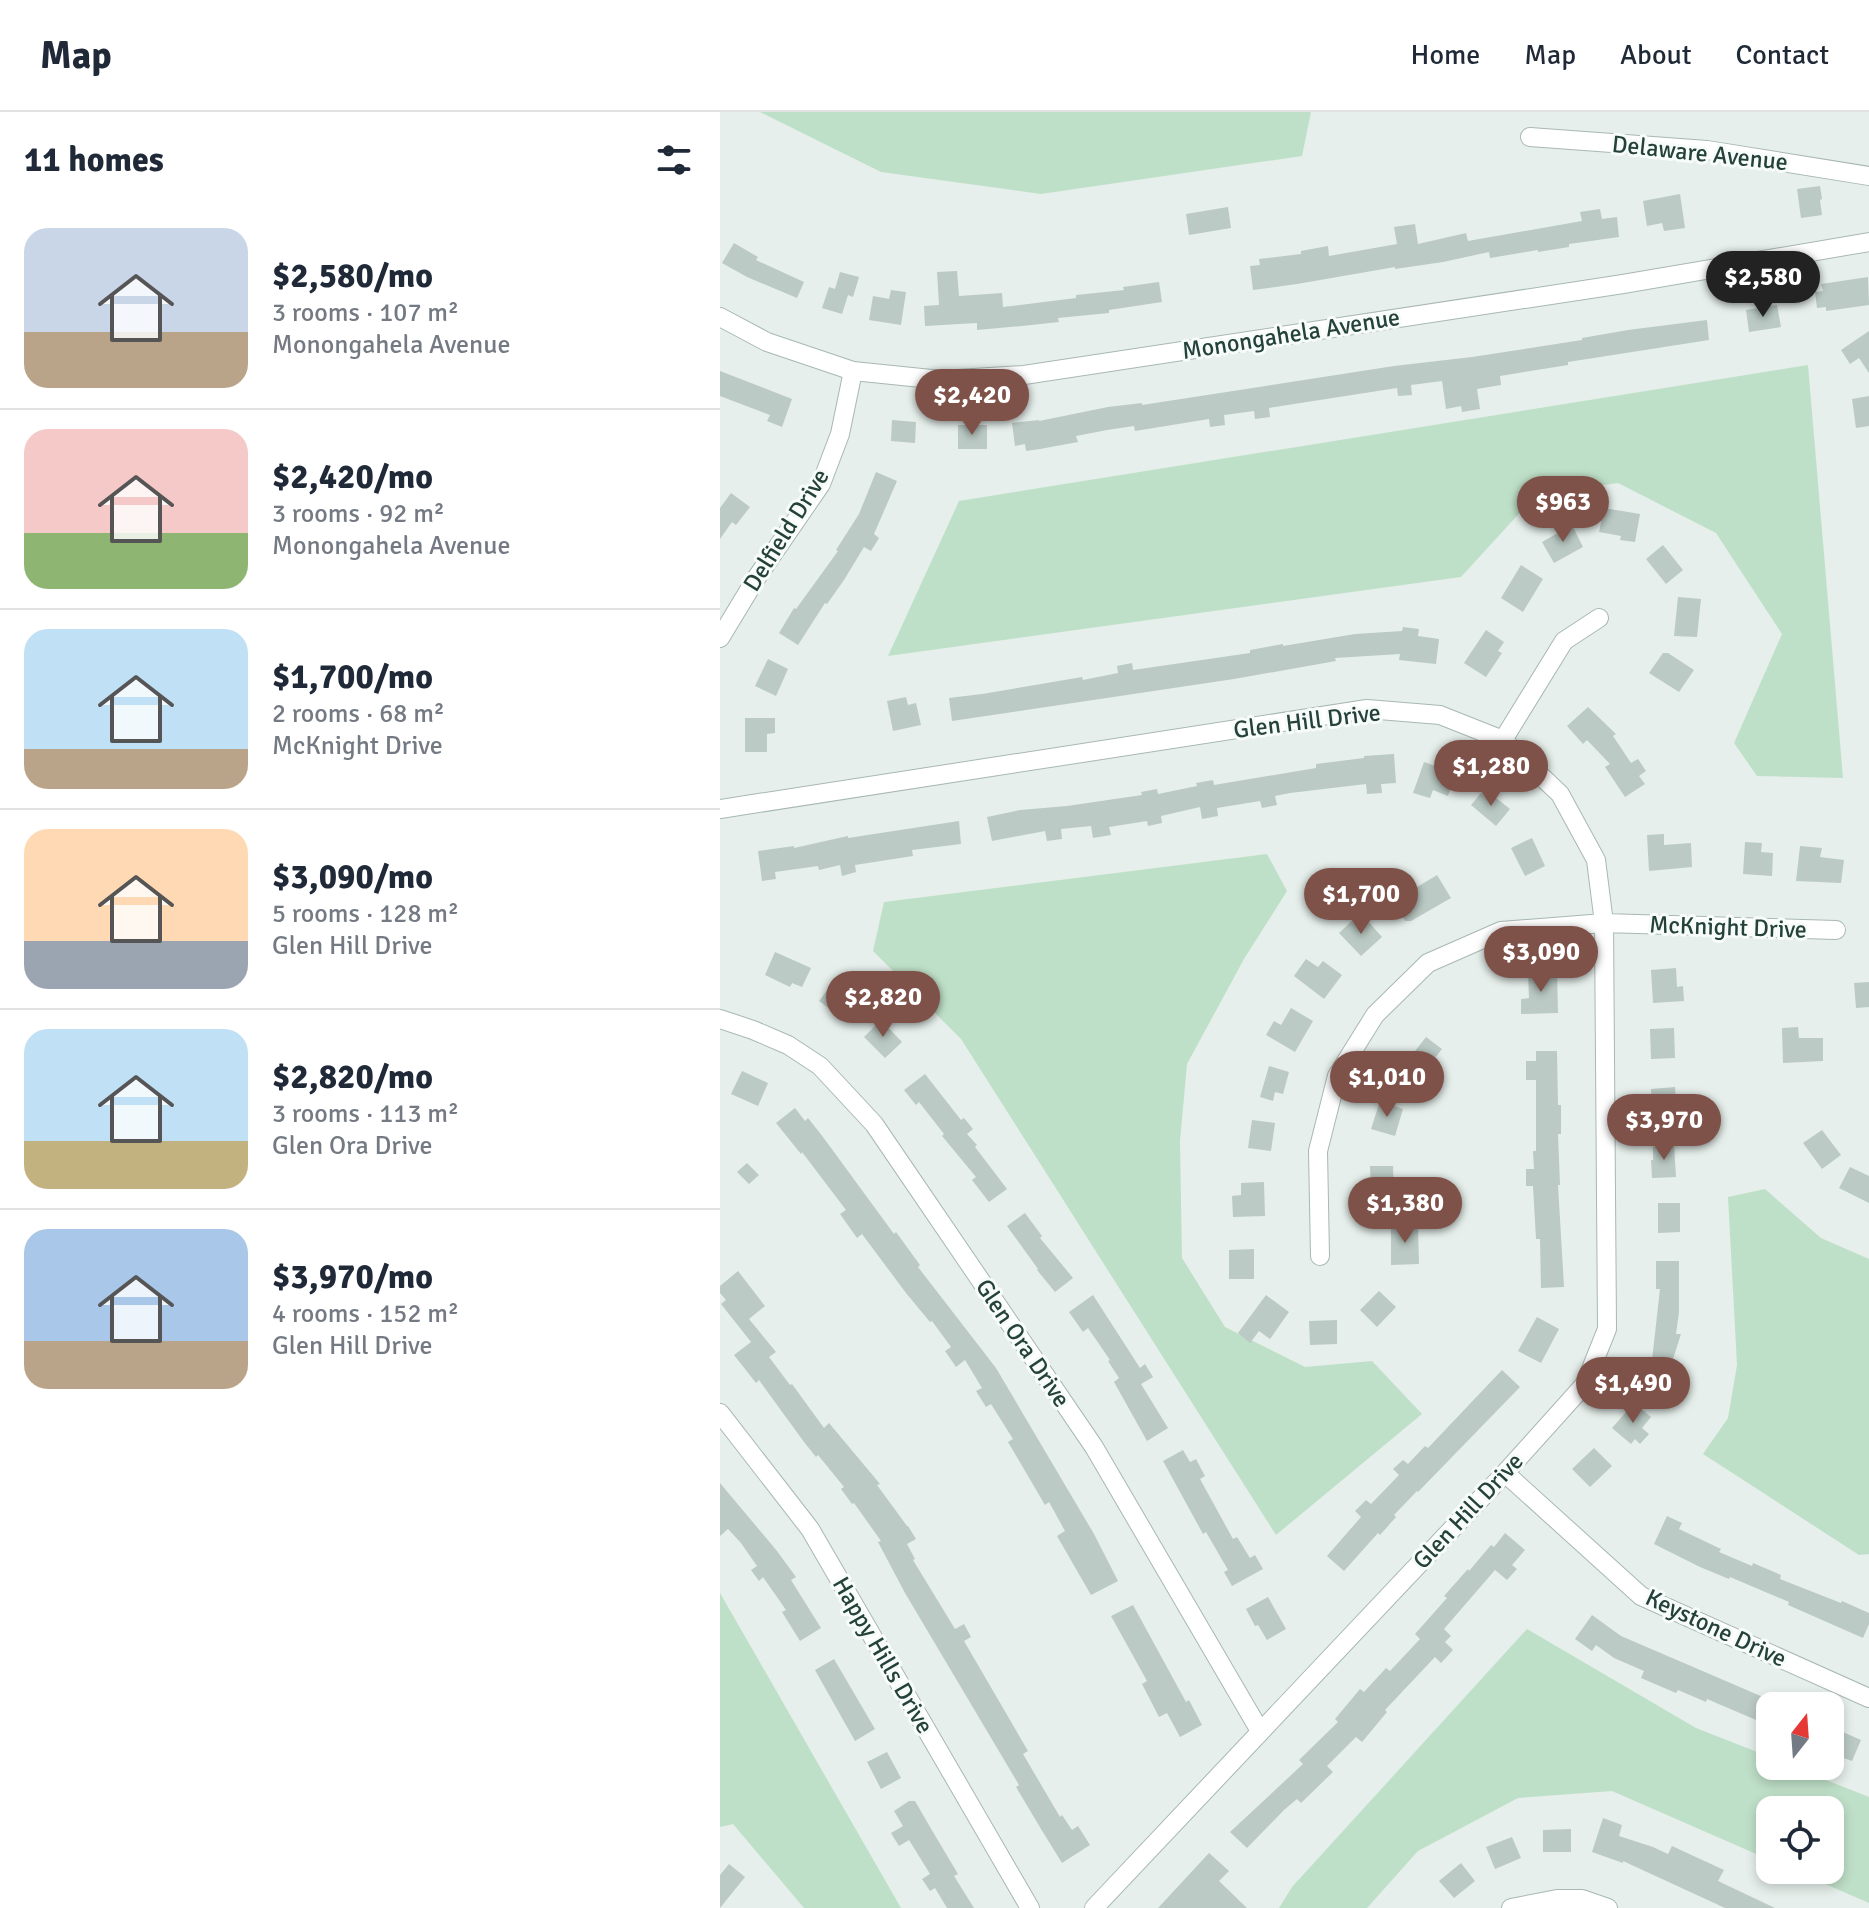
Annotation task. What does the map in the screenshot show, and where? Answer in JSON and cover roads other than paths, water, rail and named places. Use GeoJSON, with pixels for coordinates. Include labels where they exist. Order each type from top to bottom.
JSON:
{"type":"FeatureCollection","features":[{"type":"Feature","properties":{"kind":"street","name":"Delaware Avenue"},"geometry":{"type":"LineString","coordinates":[[1530,137],[1707,150],[1869,176]]}},
{"type":"Feature","properties":{"kind":"street","name":"Monongahela Avenue"},"geometry":{"type":"LineString","coordinates":[[720,317],[767,342],[853,371],[941,380],[1024,375],[1623,284],[1869,242]]}},
{"type":"Feature","properties":{"kind":"street","name":"Delfield Drive"},"geometry":{"type":"LineString","coordinates":[[720,638],[757,577],[821,484],[840,434],[853,371]]}},
{"type":"Feature","properties":{"kind":"street"},"geometry":{"type":"LineString","coordinates":[[1503,740],[1564,641],[1599,618]]}},
{"type":"Feature","properties":{"kind":"street","name":"Glen Hill Drive"},"geometry":{"type":"LineString","coordinates":[[720,809],[1367,709],[1440,715],[1503,740],[1560,794],[1596,860],[1604,923],[1607,1329],[1585,1384],[1505,1473],[1094,1908]]}},
{"type":"Feature","properties":{"kind":"street","name":"McKnight Drive"},"geometry":{"type":"LineString","coordinates":[[1320,1256],[1318,1151],[1337,1076],[1375,1015],[1428,963],[1501,931],[1604,923],[1836,930]]}},
{"type":"Feature","properties":{"kind":"street","name":"Glen Ora Drive"},"geometry":{"type":"LineString","coordinates":[[720,1019],[788,1045],[820,1066],[874,1124],[1094,1447],[1260,1731]]}},
{"type":"Feature","properties":{"kind":"street","name":"Happy Hills Drive"},"geometry":{"type":"LineString","coordinates":[[720,1413],[810,1529],[1030,1908]]}},
{"type":"Feature","properties":{"kind":"street","name":"Keystone Drive"},"geometry":{"type":"LineString","coordinates":[[1505,1473],[1641,1596],[1869,1698]]}},
{"type":"Feature","properties":{"kind":"street"},"geometry":{"type":"LineString","coordinates":[[1511,1908],[1557,1899],[1582,1899],[1608,1908]]}}]}
